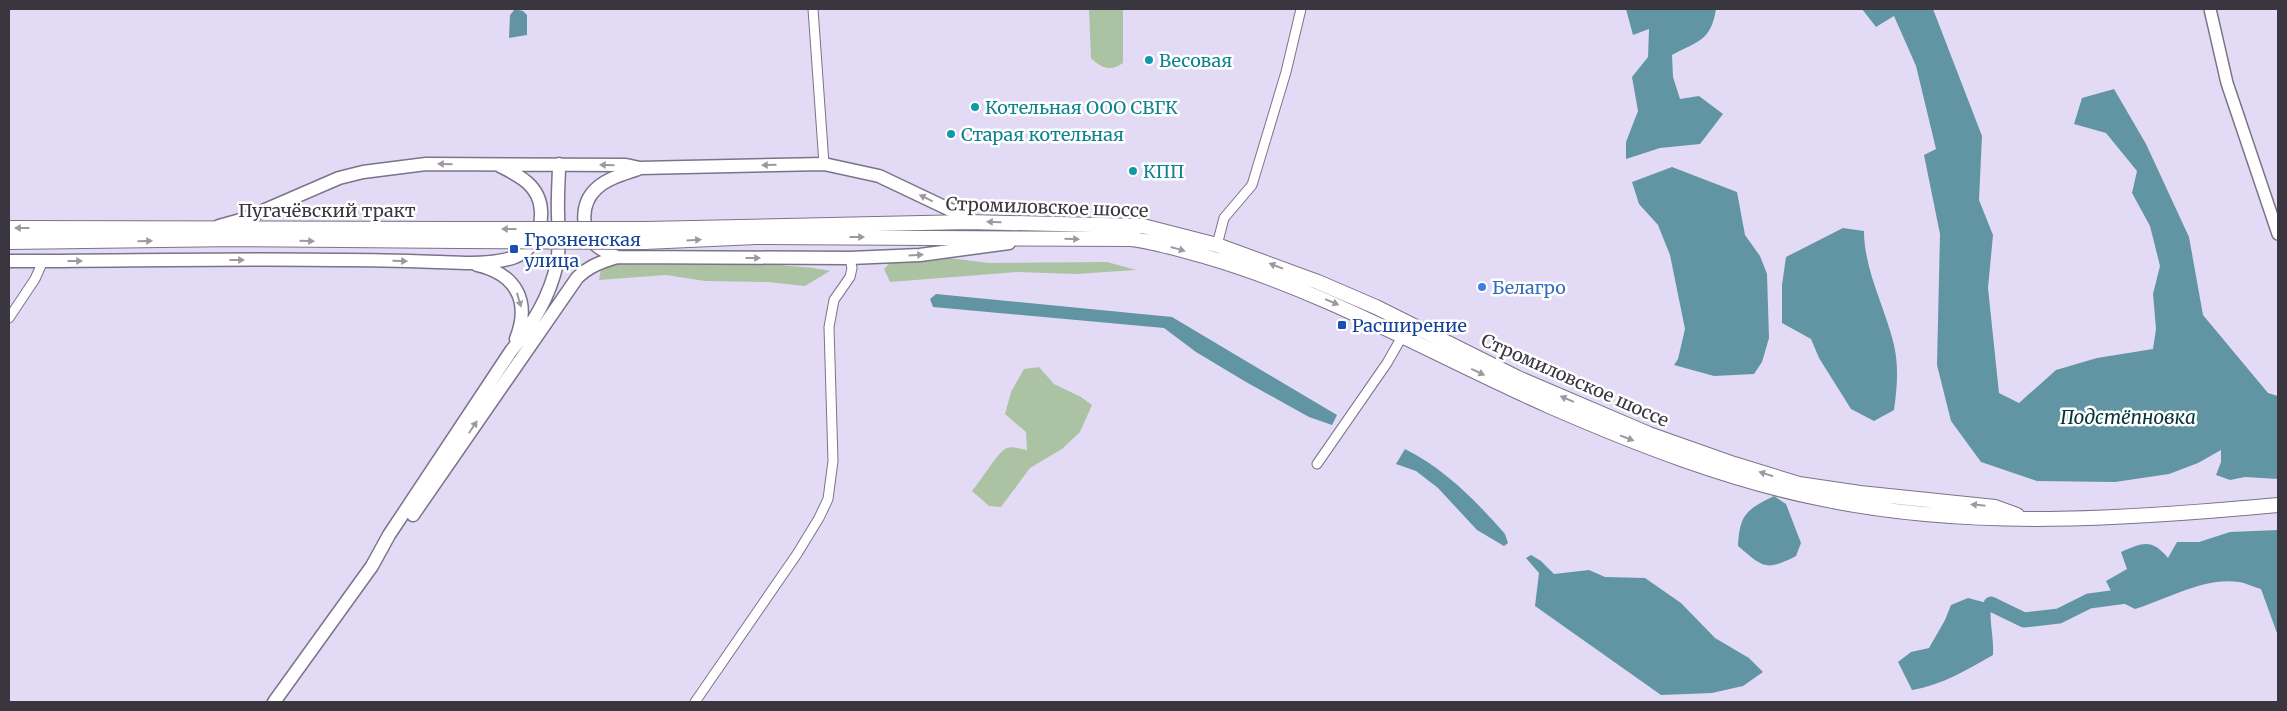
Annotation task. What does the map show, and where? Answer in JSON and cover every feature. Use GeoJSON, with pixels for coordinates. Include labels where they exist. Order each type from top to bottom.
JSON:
{"type":"FeatureCollection","features":[{"type":"Feature","properties":{"kind":"main road"},"geometry":{"type":"LineString","coordinates":[[211,228],[244,219],[338,178],[363,172],[426,164],[626,165],[640,168],[824,164],[880,176],[959,214],[968,222]]}},
{"type":"Feature","properties":{"kind":"main road"},"geometry":{"type":"LineString","coordinates":[[548,317],[561,283],[567,248],[565,197],[559,164]]}},
{"type":"Feature","properties":{"kind":"main road"},"geometry":{"type":"LineString","coordinates":[[372,566],[389,535],[536,316],[553,279],[559,244],[559,164]]}},
{"type":"Feature","properties":{"kind":"main road"},"geometry":{"type":"LineString","coordinates":[[9,261],[345,260],[469,263],[509,259],[518,256],[534,240],[540,227],[541,206],[531,186],[521,176],[498,165]]}},
{"type":"Feature","properties":{"kind":"main road"},"geometry":{"type":"LineString","coordinates":[[617,258],[605,252],[590,238],[584,218],[585,208],[588,198],[596,189],[616,177],[640,168]]}},
{"type":"Feature","properties":{"kind":"main road","name":"Стромиловское шоссе"},"geometry":{"type":"LineString","coordinates":[[646,236],[968,222],[1144,226],[1217,245],[1312,280],[1376,307],[1518,378],[1649,434],[1734,464],[1799,484],[1860,493],[1995,507],[2025,517]]}},
{"type":"Feature","properties":{"kind":"main road","name":"Пугачёвский тракт"},"geometry":{"type":"LineString","coordinates":[[9,228],[211,228],[459,235],[646,236]]}},
{"type":"Feature","properties":{"kind":"main road","name":"Пугачёвский тракт"},"geometry":{"type":"LineString","coordinates":[[9,242],[238,240],[459,235]]}},
{"type":"Feature","properties":{"kind":"main road","name":"Стромиловское шоссе"},"geometry":{"type":"LineString","coordinates":[[646,236],[1131,239],[1155,242],[1236,265],[1304,290],[1549,406],[1701,465],[1763,484],[1823,499],[1915,512],[1995,518],[2099,519],[2278,505]]}},
{"type":"Feature","properties":{"kind":"main road"},"geometry":{"type":"LineString","coordinates":[[274,702],[372,566],[396,539],[548,317],[586,269],[597,263],[617,258],[850,258],[920,255],[1046,238]]}},
{"type":"Feature","properties":{"kind":"main road"},"geometry":{"type":"LineString","coordinates":[[469,263],[498,272],[507,278],[518,294],[522,317],[511,351]]}},
{"type":"Feature","properties":{"kind":"street"},"geometry":{"type":"LineString","coordinates":[[813,9],[824,164]]}},
{"type":"Feature","properties":{"kind":"street"},"geometry":{"type":"LineString","coordinates":[[1217,245],[1224,218],[1252,185],[1286,72],[1301,9]]}},
{"type":"Feature","properties":{"kind":"street"},"geometry":{"type":"LineString","coordinates":[[2210,9],[2227,84],[2278,234]]}},
{"type":"Feature","properties":{"kind":"street"},"geometry":{"type":"LineString","coordinates":[[695,702],[797,554],[828,499],[833,461],[829,327],[834,300],[850,277],[852,268],[850,258]]}},
{"type":"Feature","properties":{"kind":"street"},"geometry":{"type":"LineString","coordinates":[[9,318],[35,279],[43,261]]}},
{"type":"Feature","properties":{"kind":"street"},"geometry":{"type":"LineString","coordinates":[[1317,464],[1387,363],[1403,336]]}},
{"type":"Feature","properties":{"kind":"shaded area"},"geometry":{"type":"Polygon","coordinates":[[[1089,9],[1123,9],[1123,63],[1118,66],[1106,68],[1091,58],[1089,9]]]}},
{"type":"Feature","properties":{"kind":"shaded area"},"geometry":{"type":"Polygon","coordinates":[[[949,258],[989,263],[1107,262],[1136,270],[1076,274],[1017,272],[890,282],[884,269],[892,261],[949,258]]]}},
{"type":"Feature","properties":{"kind":"shaded area"},"geometry":{"type":"Polygon","coordinates":[[[602,263],[758,264],[805,267],[830,271],[805,286],[768,282],[705,281],[666,275],[599,280],[602,263]]]}},
{"type":"Feature","properties":{"kind":"shaded area"},"geometry":{"type":"Polygon","coordinates":[[[1039,367],[1054,384],[1081,397],[1092,405],[1080,432],[1062,449],[1030,468],[1001,507],[989,506],[972,491],[1004,450],[1011,447],[1027,450],[1026,432],[1005,414],[1011,392],[1024,369],[1039,367]]]}},
{"type":"Feature","properties":{"kind":"water"},"geometry":{"type":"Polygon","coordinates":[[[515,9],[523,11],[527,15],[527,35],[509,38],[510,15],[515,9]]]}},
{"type":"Feature","properties":{"kind":"water"},"geometry":{"type":"Polygon","coordinates":[[[1626,9],[1716,9],[1714,20],[1707,34],[1696,43],[1672,55],[1673,77],[1680,99],[1699,96],[1723,114],[1700,144],[1660,148],[1626,159],[1626,142],[1638,111],[1632,77],[1648,57],[1649,29],[1633,35],[1626,9]]]}},
{"type":"Feature","properties":{"kind":"water","name":"Подстёпновка"},"geometry":{"type":"Polygon","coordinates":[[[1862,9],[1933,9],[1982,136],[1979,200],[1993,235],[1988,288],[1999,393],[2019,403],[2056,370],[2097,358],[2153,349],[2156,329],[2153,294],[2160,266],[2150,226],[2132,193],[2137,171],[2106,133],[2074,124],[2082,98],[2114,89],[2146,144],[2189,237],[2203,315],[2268,393],[2278,396],[2278,479],[2245,477],[2230,480],[2216,475],[2221,462],[2221,450],[2198,463],[2169,474],[2115,482],[2037,481],[1981,462],[1951,421],[1937,365],[1940,234],[1924,155],[1936,149],[1916,66],[1894,16],[1876,27],[1862,9]]]}},
{"type":"Feature","properties":{"kind":"water"},"geometry":{"type":"Polygon","coordinates":[[[1672,167],[1737,192],[1745,235],[1760,256],[1767,274],[1769,338],[1762,362],[1754,374],[1714,376],[1674,365],[1678,359],[1685,329],[1670,255],[1658,225],[1639,204],[1632,182],[1672,167]]]}},
{"type":"Feature","properties":{"kind":"water"},"geometry":{"type":"Polygon","coordinates":[[[1843,228],[1864,231],[1867,260],[1896,353],[1897,378],[1894,410],[1874,421],[1851,409],[1819,358],[1811,339],[1782,323],[1782,285],[1786,257],[1843,228]]]}},
{"type":"Feature","properties":{"kind":"water"},"geometry":{"type":"Polygon","coordinates":[[[936,294],[1172,317],[1337,415],[1332,425],[1309,417],[1196,352],[1164,328],[933,307],[930,299],[936,294]]]}},
{"type":"Feature","properties":{"kind":"water"},"geometry":{"type":"Polygon","coordinates":[[[1405,449],[1447,476],[1505,534],[1508,543],[1504,546],[1477,530],[1438,488],[1416,471],[1396,464],[1405,449]]]}},
{"type":"Feature","properties":{"kind":"water"},"geometry":{"type":"Polygon","coordinates":[[[1774,496],[1786,504],[1801,543],[1796,556],[1777,564],[1765,565],[1753,559],[1738,546],[1739,535],[1746,514],[1757,505],[1774,496]]]}},
{"type":"Feature","properties":{"kind":"water"},"geometry":{"type":"Polygon","coordinates":[[[2278,530],[2278,636],[2261,589],[2244,583],[2226,581],[2199,586],[2135,609],[2115,599],[2106,581],[2127,569],[2121,552],[2135,546],[2146,544],[2157,547],[2168,558],[2177,542],[2199,542],[2230,532],[2278,530]]]}},
{"type":"Feature","properties":{"kind":"water"},"geometry":{"type":"Polygon","coordinates":[[[1531,555],[1541,561],[1554,574],[1589,570],[1605,577],[1645,578],[1681,603],[1715,638],[1749,658],[1763,672],[1743,686],[1712,693],[1661,695],[1535,606],[1539,573],[1526,558],[1531,555]]]}},
{"type":"Feature","properties":{"kind":"water"},"geometry":{"type":"Polygon","coordinates":[[[1968,598],[1991,604],[1993,655],[1944,681],[1912,690],[1898,662],[1911,652],[1929,648],[1951,605],[1968,598]]]}},
{"type":"Feature","properties":{"kind":"waterway"},"geometry":{"type":"LineString","coordinates":[[1991,604],[2024,620],[2059,616],[2089,601],[2134,595]]}},
{"type":"Feature","properties":{"kind":"place","name":"Весовая"},"geometry":{"type":"Point","coordinates":[1149,60]}},
{"type":"Feature","properties":{"kind":"place","name":"Котельная ООО СВГК"},"geometry":{"type":"Point","coordinates":[975,107]}},
{"type":"Feature","properties":{"kind":"place","name":"Старая котельная"},"geometry":{"type":"Point","coordinates":[951,134]}},
{"type":"Feature","properties":{"kind":"place","name":"КПП"},"geometry":{"type":"Point","coordinates":[1133,171]}},
{"type":"Feature","properties":{"kind":"place","name":"Грозненская улица"},"geometry":{"type":"Point","coordinates":[514,249]}},
{"type":"Feature","properties":{"kind":"place","name":"Белагро"},"geometry":{"type":"Point","coordinates":[1482,287]}},
{"type":"Feature","properties":{"kind":"place","name":"Расширение"},"geometry":{"type":"Point","coordinates":[1342,325]}}]}
